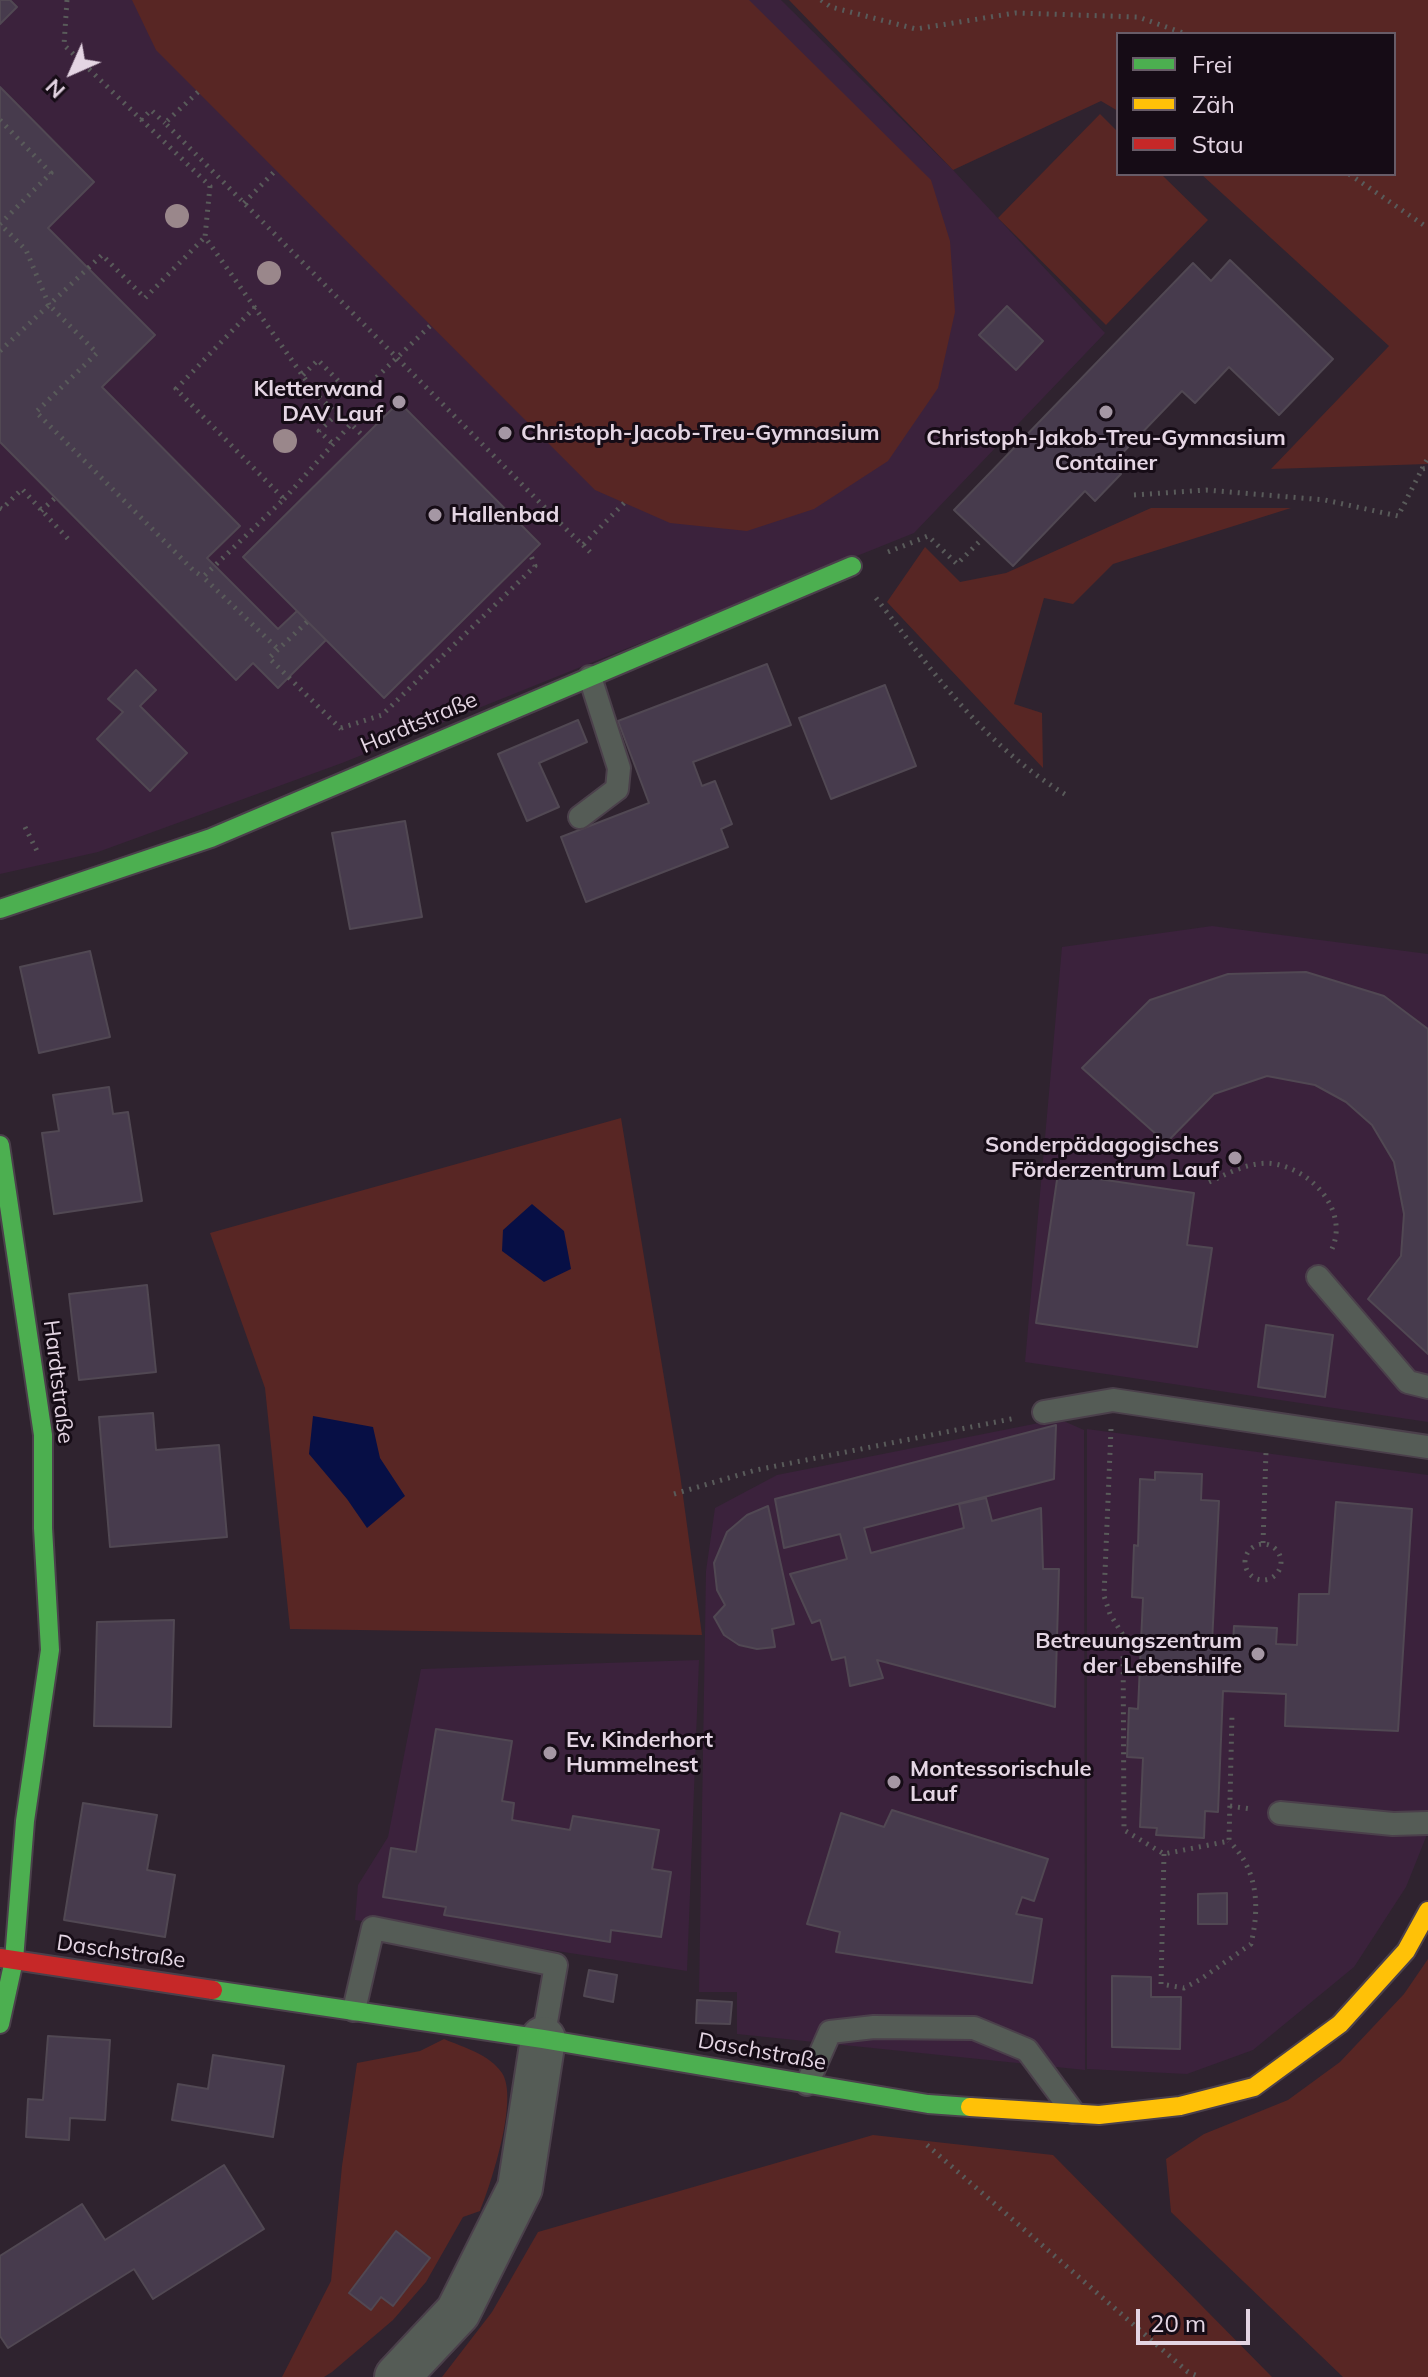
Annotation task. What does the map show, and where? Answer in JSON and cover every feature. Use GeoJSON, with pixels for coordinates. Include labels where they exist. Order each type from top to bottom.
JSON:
{"type":"FeatureCollection","features":[{"type":"Feature","properties":{"kind":"street","name":"Hardtstraße"},"geometry":{"type":"LineString","coordinates":[[0,909],[211,838],[852,566]]}},
{"type":"Feature","properties":{"kind":"street","name":"Hardtstraße"},"geometry":{"type":"LineString","coordinates":[[0,1145],[43,1435],[43,1528],[50,1650],[0,2024]]}},
{"type":"Feature","properties":{"kind":"street","name":"Daschstraße"},"geometry":{"type":"LineString","coordinates":[[7,1959],[543,2039],[928,2104],[1099,2115],[1180,2106],[1254,2087],[1340,2024],[1406,1951],[1428,1911]]}},
{"type":"Feature","properties":{"kind":"street"},"geometry":{"type":"LineString","coordinates":[[397,2377],[458,2312],[520,2188],[543,2039]]}},
{"type":"Feature","properties":{"kind":"lane"},"geometry":{"type":"LineString","coordinates":[[580,817],[617,789],[619,768],[590,677]]}},
{"type":"Feature","properties":{"kind":"lane"},"geometry":{"type":"LineString","coordinates":[[1318,1277],[1408,1382],[1428,1387]]}},
{"type":"Feature","properties":{"kind":"lane"},"geometry":{"type":"LineString","coordinates":[[1044,1412],[1113,1400],[1428,1447]]}},
{"type":"Feature","properties":{"kind":"lane"},"geometry":{"type":"LineString","coordinates":[[1280,1813],[1393,1824],[1428,1823]]}},
{"type":"Feature","properties":{"kind":"lane"},"geometry":{"type":"LineString","coordinates":[[354,2010],[373,1928],[556,1965],[543,2039]]}},
{"type":"Feature","properties":{"kind":"lane"},"geometry":{"type":"LineString","coordinates":[[807,2084],[830,2032],[874,2027],[974,2028],[1027,2050],[1074,2114]]}},
{"type":"Feature","properties":{"kind":"path"},"geometry":{"type":"LineString","coordinates":[[0,351],[102,255],[145,298],[205,237],[210,186],[64,45],[67,0]]}},
{"type":"Feature","properties":{"kind":"path"},"geometry":{"type":"LineString","coordinates":[[821,0],[831,7],[916,29],[1015,13],[1138,17],[1180,32]]}},
{"type":"Feature","properties":{"kind":"path"},"geometry":{"type":"LineString","coordinates":[[165,123],[198,92]]}},
{"type":"Feature","properties":{"kind":"path"},"geometry":{"type":"LineString","coordinates":[[141,120],[151,110],[165,123],[590,552]]}},
{"type":"Feature","properties":{"kind":"path"},"geometry":{"type":"LineString","coordinates":[[0,120],[51,173],[0,224],[26,250],[49,305],[97,353],[36,412],[194,571],[278,649]]}},
{"type":"Feature","properties":{"kind":"path"},"geometry":{"type":"LineString","coordinates":[[244,203],[276,170]]}},
{"type":"Feature","properties":{"kind":"path"},"geometry":{"type":"LineString","coordinates":[[1352,176],[1428,228]]}},
{"type":"Feature","properties":{"kind":"path"},"geometry":{"type":"LineString","coordinates":[[205,237],[315,393],[337,414],[319,431],[332,443]]}},
{"type":"Feature","properties":{"kind":"path"},"geometry":{"type":"LineString","coordinates":[[255,307],[176,389],[284,499]]}},
{"type":"Feature","properties":{"kind":"path"},"geometry":{"type":"LineString","coordinates":[[303,375],[318,360],[355,398],[431,325]]}},
{"type":"Feature","properties":{"kind":"path"},"geometry":{"type":"LineString","coordinates":[[203,577],[284,499],[351,424],[364,437]]}},
{"type":"Feature","properties":{"kind":"path"},"geometry":{"type":"LineString","coordinates":[[1134,495],[1206,490],[1325,500],[1398,516],[1428,458]]}},
{"type":"Feature","properties":{"kind":"path"},"geometry":{"type":"LineString","coordinates":[[0,508],[22,489],[70,541]]}},
{"type":"Feature","properties":{"kind":"path"},"geometry":{"type":"LineString","coordinates":[[41,511],[55,498]]}},
{"type":"Feature","properties":{"kind":"path"},"geometry":{"type":"LineString","coordinates":[[583,545],[624,503]]}},
{"type":"Feature","properties":{"kind":"path"},"geometry":{"type":"LineString","coordinates":[[983,538],[957,564],[928,536],[852,566],[956,703],[998,746],[1068,796]]}},
{"type":"Feature","properties":{"kind":"path"},"geometry":{"type":"LineString","coordinates":[[341,728],[382,715],[535,566],[530,553]]}},
{"type":"Feature","properties":{"kind":"path"},"geometry":{"type":"LineString","coordinates":[[307,622],[269,658],[341,728],[357,776]]}},
{"type":"Feature","properties":{"kind":"path"},"geometry":{"type":"LineString","coordinates":[[25,827],[44,864]]}},
{"type":"Feature","properties":{"kind":"path"},"geometry":{"type":"LineString","coordinates":[[1209,1182],[1244,1166],[1275,1164],[1299,1173],[1325,1195],[1337,1219],[1336,1240],[1318,1277]]}},
{"type":"Feature","properties":{"kind":"path"},"geometry":{"type":"LineString","coordinates":[[1113,1400],[1104,1596],[1110,1614],[1123,1635],[1124,1830],[1164,1854],[1229,1841]]}},
{"type":"Feature","properties":{"kind":"path"},"geometry":{"type":"LineString","coordinates":[[674,1494],[756,1470],[1044,1412]]}},
{"type":"Feature","properties":{"kind":"path"},"geometry":{"type":"LineString","coordinates":[[1263,1543],[1267,1423]]}},
{"type":"Feature","properties":{"kind":"path"},"geometry":{"type":"LineString","coordinates":[[1263,1543],[1276,1549],[1282,1563],[1277,1575],[1263,1582],[1250,1576],[1244,1563],[1250,1548],[1263,1543]]}},
{"type":"Feature","properties":{"kind":"path"},"geometry":{"type":"LineString","coordinates":[[1164,1854],[1161,1984],[1184,1988],[1251,1944],[1258,1916],[1244,1856],[1229,1841],[1232,1715]]}},
{"type":"Feature","properties":{"kind":"path"},"geometry":{"type":"LineString","coordinates":[[920,2139],[1188,2372],[1200,2377]]}},
{"type":"Feature","properties":{"kind":"shaded area","name":"Christoph-Jacob-Treu-Gymnasium"},"geometry":{"type":"Polygon","coordinates":[[[0,0],[781,0],[953,170],[1105,333],[914,533],[342,763],[98,852],[0,874],[0,0]]]}},
{"type":"Feature","properties":{"kind":"shaded area"},"geometry":{"type":"Polygon","coordinates":[[[132,0],[749,0],[931,180],[950,241],[955,312],[938,388],[888,461],[814,509],[747,531],[670,523],[595,490],[156,50],[132,0]]]}},
{"type":"Feature","properties":{"kind":"shaded area"},"geometry":{"type":"Polygon","coordinates":[[[789,0],[1428,0],[1428,464],[1271,469],[1389,346],[1203,176],[1396,176],[1396,32],[1116,32],[1116,110],[1101,101],[953,170],[789,0]]]}},
{"type":"Feature","properties":{"kind":"shaded area"},"geometry":{"type":"Polygon","coordinates":[[[1100,114],[1116,130],[1116,176],[1163,176],[1208,220],[1106,325],[998,218],[1100,114]]]}},
{"type":"Feature","properties":{"kind":"shaded area"},"geometry":{"type":"Polygon","coordinates":[[[1151,508],[1291,508],[1113,564],[1073,604],[1044,598],[1014,704],[1042,713],[1043,768],[887,602],[925,547],[960,582],[1006,573],[1151,508]]]}},
{"type":"Feature","properties":{"kind":"shaded area","name":"Sonderpädagogisches Förderzentrum Lauf"},"geometry":{"type":"Polygon","coordinates":[[[1212,926],[1428,954],[1428,1422],[1025,1362],[1062,947],[1212,926]]]}},
{"type":"Feature","properties":{"kind":"shaded area"},"geometry":{"type":"Polygon","coordinates":[[[621,1118],[680,1474],[702,1635],[290,1629],[265,1388],[210,1233],[621,1118]]]}},
{"type":"Feature","properties":{"kind":"shaded area"},"geometry":{"type":"Polygon","coordinates":[[[532,1204],[564,1231],[571,1269],[544,1282],[502,1251],[503,1230],[532,1204]]]}},
{"type":"Feature","properties":{"kind":"shaded area"},"geometry":{"type":"Polygon","coordinates":[[[313,1416],[373,1427],[380,1458],[405,1496],[367,1528],[309,1454],[313,1416]]]}},
{"type":"Feature","properties":{"kind":"shaded area","name":"Montessorischule Lauf"},"geometry":{"type":"Polygon","coordinates":[[[1059,1419],[1084,1430],[1085,2070],[737,2034],[737,1992],[699,1992],[706,1571],[715,1508],[777,1475],[1059,1419]]]}},
{"type":"Feature","properties":{"kind":"shaded area","name":"Betreuungszentrum der Lebenshilfe"},"geometry":{"type":"Polygon","coordinates":[[[1087,1429],[1428,1475],[1428,1832],[1406,1887],[1354,1967],[1253,2050],[1187,2074],[1087,2069],[1087,1429]]]}},
{"type":"Feature","properties":{"kind":"shaded area","name":"Ev. Kinderhort Hummelnest"},"geometry":{"type":"Polygon","coordinates":[[[699,1660],[687,1971],[355,1920],[358,1885],[388,1837],[421,1669],[699,1660]]]}},
{"type":"Feature","properties":{"kind":"shaded area"},"geometry":{"type":"Polygon","coordinates":[[[1428,1959],[1428,2377],[1343,2377],[1171,2212],[1166,2159],[1204,2134],[1288,2100],[1340,2062],[1404,1994],[1428,1959]]]}},
{"type":"Feature","properties":{"kind":"shaded area"},"geometry":{"type":"Polygon","coordinates":[[[444,2039],[476,2052],[497,2066],[506,2085],[502,2142],[480,2211],[463,2217],[426,2282],[393,2320],[332,2372],[324,2377],[282,2377],[331,2281],[342,2166],[357,2063],[420,2051],[444,2039]]]}},
{"type":"Feature","properties":{"kind":"shaded area"},"geometry":{"type":"Polygon","coordinates":[[[873,2135],[1053,2155],[1272,2377],[442,2377],[492,2312],[538,2232],[873,2135]]]}},
{"type":"Feature","properties":{"kind":"building"},"geometry":{"type":"Polygon","coordinates":[[[0,0],[10,0],[17,7],[0,24],[0,0]]]}},
{"type":"Feature","properties":{"kind":"building"},"geometry":{"type":"Polygon","coordinates":[[[0,87],[94,182],[48,228],[155,335],[102,387],[240,526],[207,558],[278,629],[297,611],[326,640],[278,688],[253,663],[236,680],[0,442],[0,87]]]}},
{"type":"Feature","properties":{"kind":"building","name":"Christoph-Jakob-Treu-Gymnasium Container"},"geometry":{"type":"Polygon","coordinates":[[[1230,260],[1333,359],[1279,415],[1229,367],[1195,403],[1182,391],[1111,465],[1121,474],[1095,501],[1085,491],[1013,566],[954,510],[1193,263],[1211,281],[1230,260]]]}},
{"type":"Feature","properties":{"kind":"building"},"geometry":{"type":"Polygon","coordinates":[[[1007,306],[1043,341],[1016,370],[979,335],[1007,306]]]}},
{"type":"Feature","properties":{"kind":"building"},"geometry":{"type":"Polygon","coordinates":[[[399,402],[540,544],[384,698],[243,557],[399,402]]]}},
{"type":"Feature","properties":{"kind":"building"},"geometry":{"type":"Polygon","coordinates":[[[767,664],[791,725],[693,762],[702,786],[715,781],[732,824],[721,829],[728,847],[586,902],[561,837],[649,803],[618,721],[767,664]]]}},
{"type":"Feature","properties":{"kind":"building"},"geometry":{"type":"Polygon","coordinates":[[[136,670],[156,690],[140,706],[187,753],[150,791],[97,739],[123,712],[108,699],[136,670]]]}},
{"type":"Feature","properties":{"kind":"building"},"geometry":{"type":"Polygon","coordinates":[[[885,685],[916,766],[831,799],[799,718],[885,685]]]}},
{"type":"Feature","properties":{"kind":"building"},"geometry":{"type":"Polygon","coordinates":[[[578,720],[587,742],[539,763],[559,807],[527,821],[498,754],[578,720]]]}},
{"type":"Feature","properties":{"kind":"building"},"geometry":{"type":"Polygon","coordinates":[[[405,821],[422,917],[350,929],[332,833],[405,821]]]}},
{"type":"Feature","properties":{"kind":"building"},"geometry":{"type":"Polygon","coordinates":[[[90,951],[110,1037],[39,1053],[20,967],[90,951]]]}},
{"type":"Feature","properties":{"kind":"building"},"geometry":{"type":"Polygon","coordinates":[[[1306,972],[1384,996],[1428,1029],[1428,1354],[1368,1299],[1401,1256],[1404,1214],[1394,1162],[1372,1125],[1346,1102],[1315,1085],[1267,1076],[1214,1094],[1166,1143],[1082,1068],[1150,1000],[1228,974],[1306,972]]]}},
{"type":"Feature","properties":{"kind":"building"},"geometry":{"type":"Polygon","coordinates":[[[109,1087],[113,1114],[128,1112],[142,1201],[54,1214],[42,1133],[59,1131],[53,1095],[109,1087]]]}},
{"type":"Feature","properties":{"kind":"building"},"geometry":{"type":"Polygon","coordinates":[[[1058,1173],[1194,1193],[1187,1245],[1212,1248],[1197,1347],[1036,1323],[1058,1173]]]}},
{"type":"Feature","properties":{"kind":"building"},"geometry":{"type":"Polygon","coordinates":[[[147,1285],[156,1372],[79,1380],[69,1294],[147,1285]]]}},
{"type":"Feature","properties":{"kind":"building"},"geometry":{"type":"Polygon","coordinates":[[[1266,1325],[1333,1335],[1325,1397],[1258,1387],[1266,1325]]]}},
{"type":"Feature","properties":{"kind":"building"},"geometry":{"type":"Polygon","coordinates":[[[153,1413],[156,1450],[219,1445],[227,1537],[110,1547],[99,1417],[153,1413]]]}},
{"type":"Feature","properties":{"kind":"building"},"geometry":{"type":"Polygon","coordinates":[[[1056,1425],[1054,1479],[864,1528],[871,1553],[964,1528],[959,1504],[986,1498],[992,1521],[1041,1508],[1043,1569],[1059,1569],[1055,1707],[877,1660],[883,1678],[850,1686],[845,1657],[832,1660],[820,1620],[812,1623],[790,1574],[847,1559],[840,1534],[784,1548],[775,1499],[1056,1425]]]}},
{"type":"Feature","properties":{"kind":"building"},"geometry":{"type":"Polygon","coordinates":[[[1155,1472],[1202,1474],[1201,1500],[1219,1501],[1212,1643],[1233,1644],[1234,1626],[1277,1628],[1276,1644],[1297,1645],[1299,1594],[1329,1594],[1336,1502],[1412,1509],[1398,1731],[1285,1726],[1286,1694],[1223,1691],[1218,1812],[1205,1811],[1204,1838],[1156,1835],[1157,1828],[1140,1827],[1143,1758],[1127,1757],[1129,1708],[1138,1709],[1143,1598],[1132,1597],[1134,1545],[1138,1546],[1140,1479],[1155,1480],[1155,1472]]]}},
{"type":"Feature","properties":{"kind":"building"},"geometry":{"type":"Polygon","coordinates":[[[768,1506],[794,1624],[772,1629],[775,1647],[757,1649],[739,1645],[724,1635],[714,1617],[725,1605],[717,1590],[714,1563],[727,1532],[747,1515],[768,1506]]]}},
{"type":"Feature","properties":{"kind":"building"},"geometry":{"type":"Polygon","coordinates":[[[174,1620],[171,1727],[94,1726],[97,1622],[174,1620]]]}},
{"type":"Feature","properties":{"kind":"building"},"geometry":{"type":"Polygon","coordinates":[[[436,1729],[512,1741],[502,1801],[514,1803],[512,1820],[570,1830],[573,1816],[659,1830],[652,1869],[671,1872],[661,1937],[611,1930],[610,1942],[444,1915],[446,1907],[383,1897],[391,1848],[416,1852],[436,1729]]]}},
{"type":"Feature","properties":{"kind":"building"},"geometry":{"type":"Polygon","coordinates":[[[83,1803],[157,1815],[147,1870],[175,1875],[165,1937],[64,1920],[83,1803]]]}},
{"type":"Feature","properties":{"kind":"building"},"geometry":{"type":"Polygon","coordinates":[[[892,1810],[1048,1859],[1034,1901],[1022,1897],[1016,1914],[1042,1919],[1032,1983],[836,1952],[840,1932],[807,1924],[841,1813],[884,1827],[892,1810]]]}},
{"type":"Feature","properties":{"kind":"building"},"geometry":{"type":"Polygon","coordinates":[[[1227,1893],[1227,1924],[1198,1924],[1198,1894],[1227,1893]]]}},
{"type":"Feature","properties":{"kind":"building"},"geometry":{"type":"Polygon","coordinates":[[[589,1970],[617,1975],[613,2002],[584,1996],[589,1970]]]}},
{"type":"Feature","properties":{"kind":"building"},"geometry":{"type":"Polygon","coordinates":[[[1112,1976],[1151,1977],[1151,1997],[1181,1997],[1180,2049],[1112,2047],[1112,1976]]]}},
{"type":"Feature","properties":{"kind":"building"},"geometry":{"type":"Polygon","coordinates":[[[697,2000],[732,2002],[730,2024],[696,2023],[697,2000]]]}},
{"type":"Feature","properties":{"kind":"building"},"geometry":{"type":"Polygon","coordinates":[[[48,2036],[110,2040],[105,2120],[70,2118],[69,2140],[26,2137],[28,2099],[43,2100],[48,2036]]]}},
{"type":"Feature","properties":{"kind":"building"},"geometry":{"type":"Polygon","coordinates":[[[213,2055],[284,2066],[273,2137],[172,2120],[178,2084],[208,2089],[213,2055]]]}},
{"type":"Feature","properties":{"kind":"building"},"geometry":{"type":"Polygon","coordinates":[[[224,2165],[264,2229],[153,2299],[134,2269],[8,2348],[0,2336],[0,2256],[82,2204],[105,2240],[224,2165]]]}},
{"type":"Feature","properties":{"kind":"building"},"geometry":{"type":"Polygon","coordinates":[[[396,2231],[430,2258],[393,2306],[381,2297],[371,2310],[349,2293],[396,2231]]]}},
{"type":"Feature","properties":{"kind":"traffic: fast"},"geometry":{"type":"LineString","coordinates":[[0,909],[211,838],[852,566]]}},
{"type":"Feature","properties":{"kind":"traffic: fast"},"geometry":{"type":"LineString","coordinates":[[0,1145],[43,1435],[43,1528],[50,1650],[25,1821],[14,1960],[0,2024]]}},
{"type":"Feature","properties":{"kind":"traffic: fast"},"geometry":{"type":"LineString","coordinates":[[213,1990],[543,2039],[928,2104],[970,2107]]}},
{"type":"Feature","properties":{"kind":"traffic: slow"},"geometry":{"type":"LineString","coordinates":[[970,2107],[1099,2115],[1180,2106],[1254,2087],[1340,2024],[1406,1951],[1428,1911]]}},
{"type":"Feature","properties":{"kind":"traffic: jam"},"geometry":{"type":"LineString","coordinates":[[0,1958],[213,1990]]}},
{"type":"Feature","properties":{"kind":"place","name":"Kletterwand DAV Lauf"},"geometry":{"type":"Point","coordinates":[399,402]}},
{"type":"Feature","properties":{"kind":"place","name":"Christoph-Jakob-Treu-Gymnasium Container"},"geometry":{"type":"Point","coordinates":[1106,412]}},
{"type":"Feature","properties":{"kind":"place","name":"Christoph-Jacob-Treu-Gymnasium"},"geometry":{"type":"Point","coordinates":[505,433]}},
{"type":"Feature","properties":{"kind":"place","name":"Hallenbad"},"geometry":{"type":"Point","coordinates":[435,515]}},
{"type":"Feature","properties":{"kind":"place","name":"Sonderpädagogisches Förderzentrum Lauf"},"geometry":{"type":"Point","coordinates":[1235,1158]}},
{"type":"Feature","properties":{"kind":"place","name":"Betreuungszentrum der Lebenshilfe"},"geometry":{"type":"Point","coordinates":[1258,1654]}},
{"type":"Feature","properties":{"kind":"place","name":"Ev. Kinderhort Hummelnest"},"geometry":{"type":"Point","coordinates":[550,1753]}},
{"type":"Feature","properties":{"kind":"place","name":"Montessorischule Lauf"},"geometry":{"type":"Point","coordinates":[894,1782]}}]}
